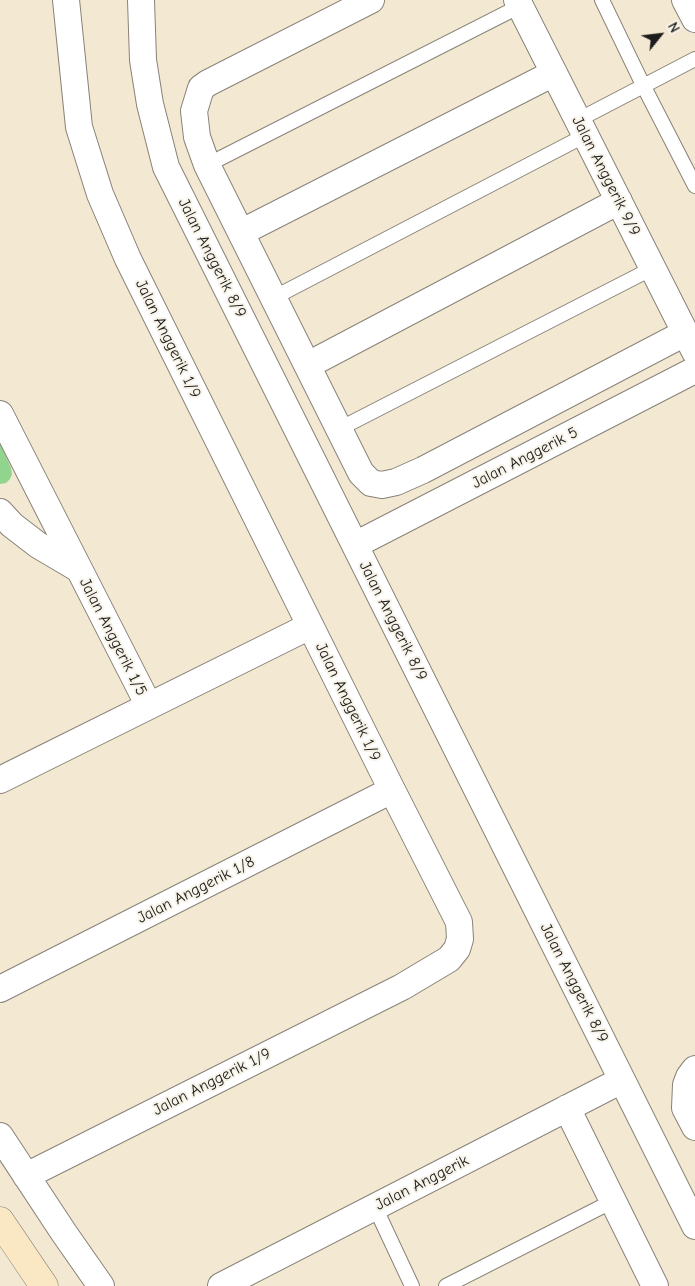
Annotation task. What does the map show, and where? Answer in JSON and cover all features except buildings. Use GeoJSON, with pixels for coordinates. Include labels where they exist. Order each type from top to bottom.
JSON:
{"type":"FeatureCollection","features":[{"type":"Feature","properties":{"kind":"main road"},"geometry":{"type":"LineString","coordinates":[[0,1221],[44,1286]]}},
{"type":"Feature","properties":{"kind":"street","name":"Jalan Anggerik 1/9"},"geometry":{"type":"LineString","coordinates":[[26,1176],[402,987],[449,959],[457,949],[460,939],[459,922],[128,259],[100,194],[79,127],[66,0]]}},
{"type":"Feature","properties":{"kind":"street","name":"Jalan Anggerik 8/9"},"geometry":{"type":"LineString","coordinates":[[141,0],[143,60],[150,104],[166,167],[695,1226]]}},
{"type":"Feature","properties":{"kind":"street"},"geometry":{"type":"LineString","coordinates":[[371,0],[222,75],[201,88],[194,111],[197,137],[207,165],[275,297],[361,473],[371,483],[382,485],[396,482],[690,342]]}},
{"type":"Feature","properties":{"kind":"street"},"geometry":{"type":"LineString","coordinates":[[685,0],[695,19]]}},
{"type":"Feature","properties":{"kind":"street","name":"Jalan Anggerik 9/9"},"geometry":{"type":"LineString","coordinates":[[519,3],[690,342]]}},
{"type":"Feature","properties":{"kind":"street"},"geometry":{"type":"LineString","coordinates":[[242,232],[554,73]]}},
{"type":"Feature","properties":{"kind":"street"},"geometry":{"type":"LineString","coordinates":[[308,365],[619,201]]}},
{"type":"Feature","properties":{"kind":"street","name":"Jalan Anggerik 5"},"geometry":{"type":"LineString","coordinates":[[355,545],[695,370]]}},
{"type":"Feature","properties":{"kind":"street","name":"Jalan Anggerik 1/5"},"geometry":{"type":"LineString","coordinates":[[0,414],[148,706]]}},
{"type":"Feature","properties":{"kind":"street","name":"Jalan Anggerik 1/5"},"geometry":{"type":"LineString","coordinates":[[0,512],[38,545],[77,568]]}},
{"type":"Feature","properties":{"kind":"street"},"geometry":{"type":"LineString","coordinates":[[0,780],[310,626]]}},
{"type":"Feature","properties":{"kind":"street","name":"Jalan Anggerik 1/8"},"geometry":{"type":"LineString","coordinates":[[0,989],[392,790]]}},
{"type":"Feature","properties":{"kind":"street"},"geometry":{"type":"LineString","coordinates":[[690,1118],[686,1085],[695,1069]]}},
{"type":"Feature","properties":{"kind":"street","name":"Jalan Anggerik"},"geometry":{"type":"LineString","coordinates":[[222,1286],[622,1080]]}},
{"type":"Feature","properties":{"kind":"street"},"geometry":{"type":"LineString","coordinates":[[567,1108],[655,1286]]}},
{"type":"Feature","properties":{"kind":"street"},"geometry":{"type":"LineString","coordinates":[[0,1136],[101,1286]]}},
{"type":"Feature","properties":{"kind":"lane"},"geometry":{"type":"LineString","coordinates":[[602,0],[695,186]]}},
{"type":"Feature","properties":{"kind":"lane"},"geometry":{"type":"LineString","coordinates":[[207,165],[519,3]]}},
{"type":"Feature","properties":{"kind":"lane"},"geometry":{"type":"LineString","coordinates":[[275,297],[582,128],[643,85],[695,59]]}},
{"type":"Feature","properties":{"kind":"lane"},"geometry":{"type":"LineString","coordinates":[[339,429],[653,268]]}},
{"type":"Feature","properties":{"kind":"lane"},"geometry":{"type":"LineString","coordinates":[[446,1286],[613,1201]]}},
{"type":"Feature","properties":{"kind":"lane"},"geometry":{"type":"LineString","coordinates":[[375,1207],[412,1286]]}},
{"type":"Feature","properties":{"kind":"green space"},"geometry":{"type":"Polygon","coordinates":[[[0,443],[12,474],[6,483],[0,484],[0,443]]]}}]}
